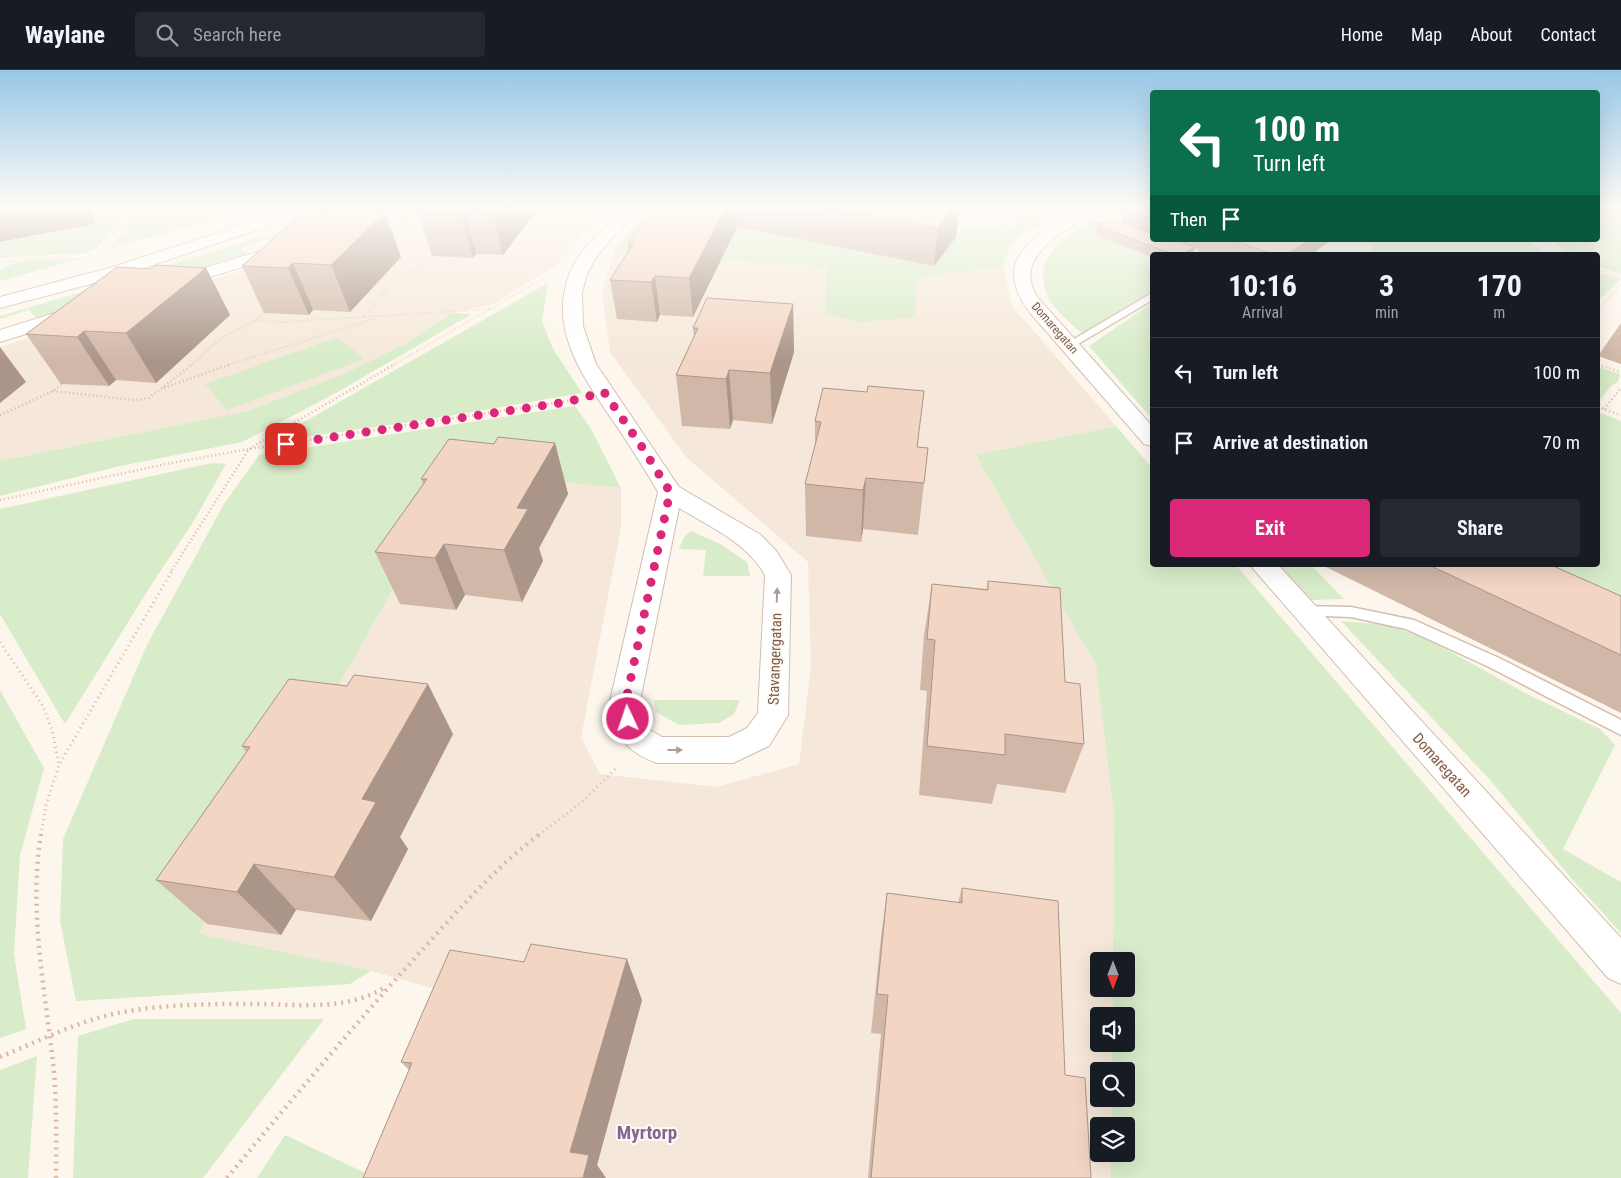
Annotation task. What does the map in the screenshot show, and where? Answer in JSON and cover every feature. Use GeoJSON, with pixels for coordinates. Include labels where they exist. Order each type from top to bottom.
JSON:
{"type":"FeatureCollection","features":[{"type":"Feature","properties":{"kind":"street"},"geometry":{"type":"LineString","coordinates":[[0,294],[117,258]]}},
{"type":"Feature","properties":{"kind":"street"},"geometry":{"type":"LineString","coordinates":[[0,303],[115,272],[158,258]]}},
{"type":"Feature","properties":{"kind":"street"},"geometry":{"type":"LineString","coordinates":[[155,288],[254,258]]}},
{"type":"Feature","properties":{"kind":"street","name":"Stavangergatan"},"geometry":{"type":"LineString","coordinates":[[587,258],[578,274],[574,292],[574,326],[586,364],[670,492],[752,541],[768,558],[778,575],[773,715],[758,737],[733,750],[657,750],[644,742]]}},
{"type":"Feature","properties":{"kind":"street","name":"Domaregatan"},"geometry":{"type":"LineString","coordinates":[[1027,258],[1022,279],[1027,294],[1038,312],[1150,438]]}},
{"type":"Feature","properties":{"kind":"street"},"geometry":{"type":"LineString","coordinates":[[0,336],[90,308]]}},
{"type":"Feature","properties":{"kind":"street"},"geometry":{"type":"LineString","coordinates":[[644,742],[637,738],[628,719],[626,701],[670,492]]}},
{"type":"Feature","properties":{"kind":"street","name":"Domaregatan"},"geometry":{"type":"LineString","coordinates":[[1265,567],[1621,965]]}},
{"type":"Feature","properties":{"kind":"lane"},"geometry":{"type":"LineString","coordinates":[[1069,345],[1150,297]]}},
{"type":"Feature","properties":{"kind":"lane"},"geometry":{"type":"LineString","coordinates":[[1303,611],[1351,612],[1409,624],[1493,662],[1621,728]]}},
{"type":"Feature","properties":{"kind":"path"},"geometry":{"type":"LineString","coordinates":[[0,262],[50,258]]}},
{"type":"Feature","properties":{"kind":"path"},"geometry":{"type":"LineString","coordinates":[[363,318],[392,283],[419,268],[433,258]]}},
{"type":"Feature","properties":{"kind":"path"},"geometry":{"type":"LineString","coordinates":[[1600,271],[1621,277]]}},
{"type":"Feature","properties":{"kind":"path"},"geometry":{"type":"LineString","coordinates":[[56,1178],[57,1114],[37,910],[39,856],[45,807],[52,780],[59,765],[188,544],[249,449],[550,275],[578,274]]}},
{"type":"Feature","properties":{"kind":"path"},"geometry":{"type":"LineString","coordinates":[[1602,306],[1621,285]]}},
{"type":"Feature","properties":{"kind":"path"},"geometry":{"type":"LineString","coordinates":[[53,391],[134,400],[149,398],[184,372],[221,338],[257,320],[270,308]]}},
{"type":"Feature","properties":{"kind":"path"},"geometry":{"type":"LineString","coordinates":[[257,320],[282,322],[491,309]]}},
{"type":"Feature","properties":{"kind":"path"},"geometry":{"type":"LineString","coordinates":[[161,389],[253,356],[383,316]]}},
{"type":"Feature","properties":{"kind":"path"},"geometry":{"type":"LineString","coordinates":[[1600,366],[1621,372]]}},
{"type":"Feature","properties":{"kind":"path"},"geometry":{"type":"LineString","coordinates":[[0,416],[53,391],[68,379]]}},
{"type":"Feature","properties":{"kind":"path"},"geometry":{"type":"LineString","coordinates":[[1604,409],[1621,388]]}},
{"type":"Feature","properties":{"kind":"path"},"geometry":{"type":"LineString","coordinates":[[0,500],[157,466],[249,449],[567,402],[604,392]]}},
{"type":"Feature","properties":{"kind":"path"},"geometry":{"type":"LineString","coordinates":[[1600,408],[1621,415]]}},
{"type":"Feature","properties":{"kind":"path"},"geometry":{"type":"LineString","coordinates":[[0,642],[43,706],[52,730],[59,765]]}},
{"type":"Feature","properties":{"kind":"path"},"geometry":{"type":"LineString","coordinates":[[227,1178],[302,1087],[392,983],[501,866],[531,840],[578,806],[644,742]]}},
{"type":"Feature","properties":{"kind":"path"},"geometry":{"type":"LineString","coordinates":[[0,1057],[80,1024],[128,1011],[201,1004],[335,1004],[354,1002],[373,995],[392,983]]}},
{"type":"Feature","properties":{"kind":"shaded area"},"geometry":{"type":"Polygon","coordinates":[[[282,258],[562,258],[554,267],[491,305],[452,313],[405,344],[344,374],[247,411],[0,461],[0,347],[282,258]]]}},
{"type":"Feature","properties":{"kind":"shaded area"},"geometry":{"type":"Polygon","coordinates":[[[612,258],[695,258],[827,267],[916,278],[1003,266],[1012,306],[1116,426],[976,455],[1018,522],[1096,664],[1114,816],[1113,952],[1090,952],[1090,998],[1113,998],[1112,1007],[1090,1007],[1090,1052],[1112,1052],[1112,1062],[1090,1062],[1090,1107],[1112,1107],[1111,1117],[1090,1117],[1090,1162],[1111,1162],[1111,1178],[397,1178],[462,996],[371,971],[199,935],[459,472],[621,488],[621,528],[581,737],[600,774],[717,787],[799,764],[811,667],[808,562],[686,457],[610,352],[602,293],[612,258]]]}},
{"type":"Feature","properties":{"kind":"green space"},"geometry":{"type":"Polygon","coordinates":[[[79,258],[0,281],[0,269],[20,261],[79,258]]]}},
{"type":"Feature","properties":{"kind":"green space"},"geometry":{"type":"Polygon","coordinates":[[[193,258],[234,258],[139,286],[141,273],[193,258]]]}},
{"type":"Feature","properties":{"kind":"green space"},"geometry":{"type":"Polygon","coordinates":[[[695,258],[892,258],[934,266],[940,258],[1005,258],[1003,266],[917,278],[915,317],[860,322],[825,314],[827,267],[695,258]]]}},
{"type":"Feature","properties":{"kind":"green space"},"geometry":{"type":"Polygon","coordinates":[[[1048,258],[1150,258],[1150,292],[1082,333],[1060,313],[1047,296],[1043,276],[1048,258]]]}},
{"type":"Feature","properties":{"kind":"green space"},"geometry":{"type":"Polygon","coordinates":[[[1600,258],[1621,258],[1621,274],[1600,268],[1600,258]]]}},
{"type":"Feature","properties":{"kind":"green space"},"geometry":{"type":"Polygon","coordinates":[[[1600,274],[1621,279],[1600,299],[1600,274]]]}},
{"type":"Feature","properties":{"kind":"green space"},"geometry":{"type":"Polygon","coordinates":[[[548,283],[542,321],[553,349],[582,393],[432,419],[269,442],[548,283]]]}},
{"type":"Feature","properties":{"kind":"green space"},"geometry":{"type":"Polygon","coordinates":[[[106,285],[126,291],[36,318],[29,310],[0,319],[0,316],[106,285]]]}},
{"type":"Feature","properties":{"kind":"green space"},"geometry":{"type":"Polygon","coordinates":[[[1150,304],[1150,417],[1089,346],[1150,304]]]}},
{"type":"Feature","properties":{"kind":"green space"},"geometry":{"type":"Polygon","coordinates":[[[452,313],[472,314],[334,394],[242,442],[120,466],[0,496],[0,461],[247,411],[344,374],[405,344],[452,313]]]}},
{"type":"Feature","properties":{"kind":"green space"},"geometry":{"type":"Polygon","coordinates":[[[338,337],[364,359],[227,410],[205,384],[338,337]]]}},
{"type":"Feature","properties":{"kind":"green space"},"geometry":{"type":"Polygon","coordinates":[[[1600,368],[1620,374],[1618,382],[1612,385],[1600,400],[1600,368]]]}},
{"type":"Feature","properties":{"kind":"green space"},"geometry":{"type":"Polygon","coordinates":[[[575,406],[591,429],[621,488],[459,472],[199,934],[371,971],[350,984],[76,1001],[60,921],[63,839],[147,645],[224,504],[259,455],[575,406]]]}},
{"type":"Feature","properties":{"kind":"green space"},"geometry":{"type":"Polygon","coordinates":[[[1600,413],[1621,421],[1621,616],[1515,567],[1600,567],[1600,413]]]}},
{"type":"Feature","properties":{"kind":"green space"},"geometry":{"type":"Polygon","coordinates":[[[1116,426],[1150,466],[1150,567],[1238,567],[1621,1013],[1621,1178],[1111,1178],[1111,1162],[1135,1162],[1135,1117],[1111,1117],[1112,1107],[1135,1107],[1135,1062],[1112,1062],[1112,1052],[1135,1052],[1135,1007],[1112,1007],[1113,998],[1135,998],[1135,952],[1113,952],[1114,816],[1096,665],[976,455],[1116,426]]]}},
{"type":"Feature","properties":{"kind":"green space"},"geometry":{"type":"Polygon","coordinates":[[[212,463],[226,464],[192,524],[153,582],[65,724],[0,614],[0,509],[212,463]]]}},
{"type":"Feature","properties":{"kind":"green space"},"geometry":{"type":"Polygon","coordinates":[[[691,531],[720,544],[747,562],[750,576],[703,576],[706,550],[679,549],[684,537],[691,531]]]}},
{"type":"Feature","properties":{"kind":"green space"},"geometry":{"type":"Polygon","coordinates":[[[1281,567],[1313,567],[1344,599],[1310,600],[1281,567]]]}},
{"type":"Feature","properties":{"kind":"green space"},"geometry":{"type":"Polygon","coordinates":[[[1341,621],[1387,625],[1424,637],[1525,693],[1600,729],[1615,745],[1563,849],[1621,882],[1621,933],[1572,879],[1491,781],[1341,621]]]}},
{"type":"Feature","properties":{"kind":"green space"},"geometry":{"type":"Polygon","coordinates":[[[0,690],[44,768],[20,855],[14,954],[26,1029],[0,1038],[0,690]]]}},
{"type":"Feature","properties":{"kind":"green space"},"geometry":{"type":"Polygon","coordinates":[[[654,700],[740,700],[734,714],[719,723],[679,725],[656,712],[654,700]]]}},
{"type":"Feature","properties":{"kind":"green space"},"geometry":{"type":"Polygon","coordinates":[[[134,1019],[324,1019],[203,1178],[73,1178],[78,1036],[134,1019]]]}},
{"type":"Feature","properties":{"kind":"green space"},"geometry":{"type":"Polygon","coordinates":[[[37,1056],[28,1178],[0,1178],[0,1070],[37,1056]]]}},
{"type":"Feature","properties":{"kind":"green space"},"geometry":{"type":"Polygon","coordinates":[[[285,1135],[376,1178],[257,1178],[285,1135]]]}},
{"type":"Feature","properties":{"kind":"building"},"geometry":{"type":"Polygon","coordinates":[[[251,258],[338,258],[331,265],[293,263],[288,268],[242,266],[251,258]]]}},
{"type":"Feature","properties":{"kind":"building"},"geometry":{"type":"Polygon","coordinates":[[[624,258],[700,258],[689,278],[655,276],[651,282],[610,280],[624,258]]]}},
{"type":"Feature","properties":{"kind":"building"},"geometry":{"type":"Polygon","coordinates":[[[156,265],[206,268],[126,333],[84,331],[77,337],[26,334],[117,267],[151,269],[156,265]]]}},
{"type":"Feature","properties":{"kind":"building"},"geometry":{"type":"Polygon","coordinates":[[[707,298],[793,304],[770,373],[729,370],[726,379],[676,375],[698,328],[693,328],[707,298]]]}},
{"type":"Feature","properties":{"kind":"building"},"geometry":{"type":"Polygon","coordinates":[[[868,386],[924,391],[917,447],[928,448],[924,483],[866,478],[863,490],[805,484],[821,422],[815,421],[823,388],[867,392],[868,386]]]}},
{"type":"Feature","properties":{"kind":"building"},"geometry":{"type":"Polygon","coordinates":[[[498,437],[555,443],[517,508],[528,509],[504,550],[444,544],[435,558],[375,552],[427,479],[421,479],[449,439],[494,444],[498,437]]]}},
{"type":"Feature","properties":{"kind":"building"},"geometry":{"type":"Polygon","coordinates":[[[1433,567],[1556,567],[1621,596],[1621,655],[1433,567]]]}},
{"type":"Feature","properties":{"kind":"building"},"geometry":{"type":"Polygon","coordinates":[[[988,581],[1060,588],[1065,682],[1080,684],[1084,744],[1005,734],[1005,755],[927,746],[935,640],[927,639],[932,584],[988,590],[988,581]]]}},
{"type":"Feature","properties":{"kind":"building"},"geometry":{"type":"Polygon","coordinates":[[[354,675],[428,684],[362,799],[376,802],[334,877],[254,864],[237,892],[156,880],[250,747],[242,746],[289,679],[347,686],[354,675]]]}},
{"type":"Feature","properties":{"kind":"building"},"geometry":{"type":"Polygon","coordinates":[[[962,888],[1058,901],[1065,1075],[1085,1078],[1091,1178],[871,1178],[888,995],[877,994],[887,893],[962,903],[962,888]]]}},
{"type":"Feature","properties":{"kind":"building"},"geometry":{"type":"Polygon","coordinates":[[[531,944],[627,959],[570,1152],[589,1155],[583,1178],[363,1178],[412,1063],[401,1062],[450,950],[524,962],[531,944]]]}},
{"type":"Feature","properties":{"kind":"district","name":"Myrtorp"},"geometry":{"type":"Point","coordinates":[647,1132]}},
{"type":"Feature","properties":{"kind":"route"},"geometry":{"type":"LineString","coordinates":[[286,444],[567,402],[604,392],[670,492],[626,701],[628,719]]}}]}
